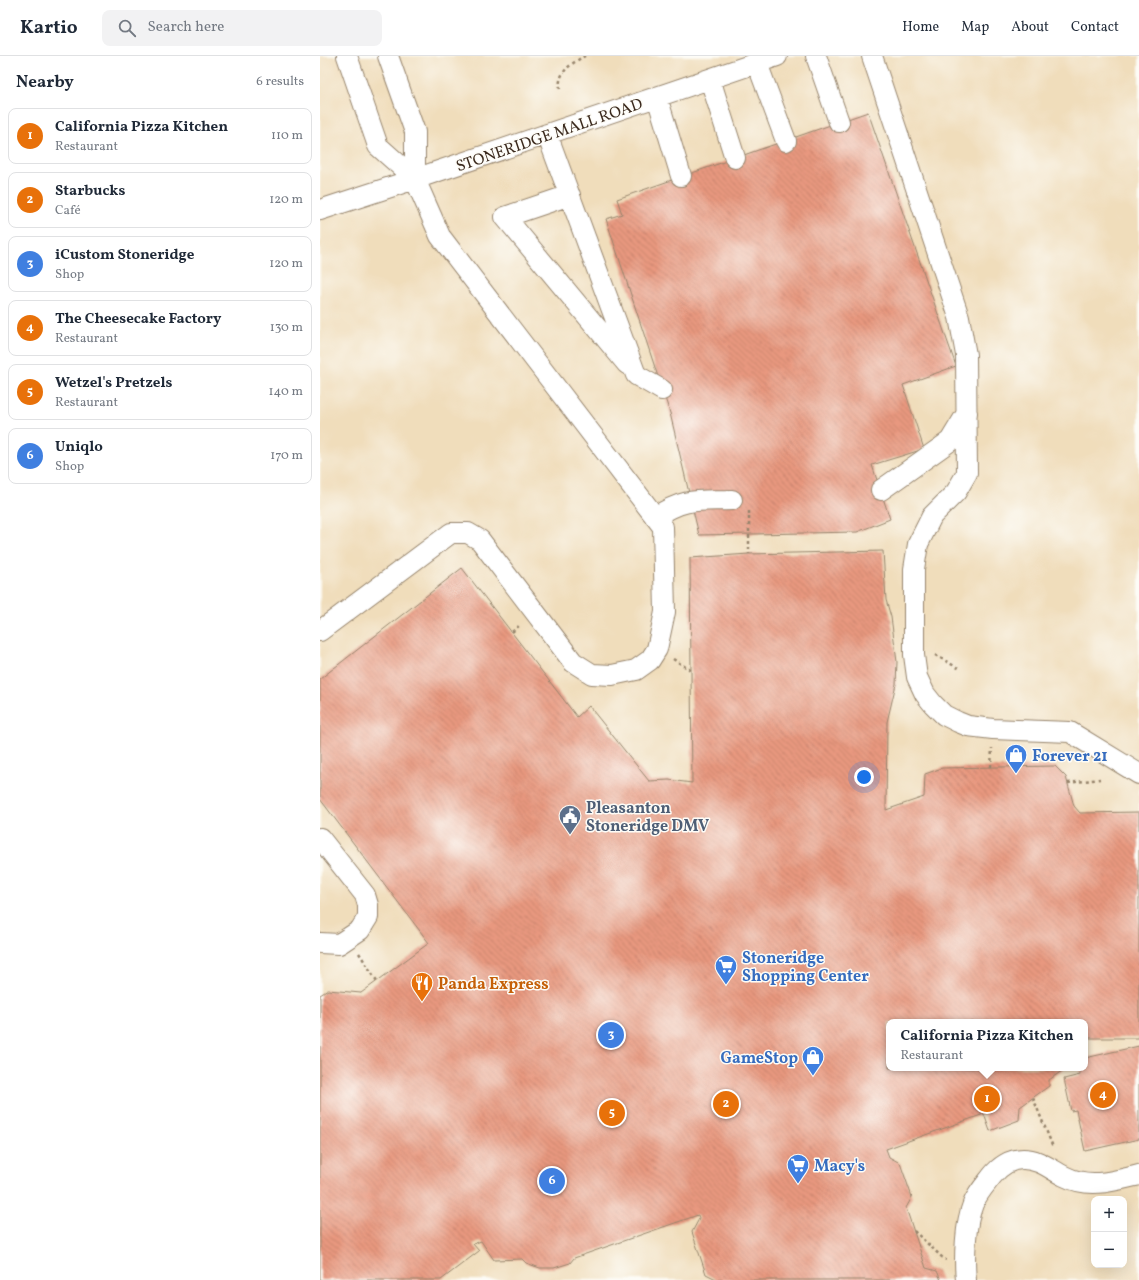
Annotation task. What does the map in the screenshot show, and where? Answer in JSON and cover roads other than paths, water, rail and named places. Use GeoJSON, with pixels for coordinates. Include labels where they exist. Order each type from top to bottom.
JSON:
{"type":"FeatureCollection","features":[{"type":"Feature","properties":{"kind":"street"},"geometry":{"type":"LineString","coordinates":[[347,56],[378,146],[415,179]]}},
{"type":"Feature","properties":{"kind":"street"},"geometry":{"type":"LineString","coordinates":[[320,631],[451,532],[468,533],[480,540],[573,662],[592,674],[612,675],[636,670],[650,660],[657,649],[665,612],[663,527],[440,236],[415,179],[415,132],[388,56]]}},
{"type":"Feature","properties":{"kind":"street","name":"STONERIDGE MALL ROAD"},"geometry":{"type":"LineString","coordinates":[[320,210],[777,56]]}},
{"type":"Feature","properties":{"kind":"street"},"geometry":{"type":"LineString","coordinates":[[816,56],[839,122]]}},
{"type":"Feature","properties":{"kind":"street"},"geometry":{"type":"LineString","coordinates":[[872,56],[959,316],[966,355],[967,473],[956,492],[932,516],[918,544],[914,569],[914,655],[916,676],[925,694],[944,715],[968,726],[993,729],[1070,732],[1139,774]]}},
{"type":"Feature","properties":{"kind":"street"},"geometry":{"type":"LineString","coordinates":[[757,63],[786,141]]}},
{"type":"Feature","properties":{"kind":"street"},"geometry":{"type":"LineString","coordinates":[[710,79],[735,158]]}},
{"type":"Feature","properties":{"kind":"street"},"geometry":{"type":"LineString","coordinates":[[657,97],[681,176]]}},
{"type":"Feature","properties":{"kind":"street"},"geometry":{"type":"LineString","coordinates":[[547,134],[636,375]]}},
{"type":"Feature","properties":{"kind":"street"},"geometry":{"type":"LineString","coordinates":[[570,196],[505,217],[636,375],[662,390]]}},
{"type":"Feature","properties":{"kind":"street"},"geometry":{"type":"LineString","coordinates":[[881,490],[950,441],[967,413]]}},
{"type":"Feature","properties":{"kind":"street"},"geometry":{"type":"LineString","coordinates":[[655,517],[672,506],[687,501],[741,504]]}},
{"type":"Feature","properties":{"kind":"street"},"geometry":{"type":"LineString","coordinates":[[320,838],[365,895],[368,905],[368,917],[360,930],[339,944],[320,944]]}},
{"type":"Feature","properties":{"kind":"street"},"geometry":{"type":"LineString","coordinates":[[965,1271],[969,1220],[973,1205],[983,1187],[1000,1166],[1022,1159],[1041,1162],[1066,1177],[1087,1184],[1102,1184],[1139,1175]]}},
{"type":"Feature","properties":{"kind":"place","name":"Forever 21"},"geometry":{"type":"Point","coordinates":[1016,774]}},
{"type":"Feature","properties":{"kind":"place","name":"Pleasanton Stoneridge DMV"},"geometry":{"type":"Point","coordinates":[570,836]}},
{"type":"Feature","properties":{"kind":"place","name":"Stoneridge Shopping Center"},"geometry":{"type":"Point","coordinates":[726,986]}},
{"type":"Feature","properties":{"kind":"place","name":"Panda Express"},"geometry":{"type":"Point","coordinates":[422,1002]}},
{"type":"Feature","properties":{"kind":"place","name":"iCustom Stoneridge"},"geometry":{"type":"Point","coordinates":[611,1035]}},
{"type":"Feature","properties":{"kind":"place","name":"GameStop"},"geometry":{"type":"Point","coordinates":[813,1076]}},
{"type":"Feature","properties":{"kind":"place","name":"The Cheesecake Factory"},"geometry":{"type":"Point","coordinates":[1103,1095]}},
{"type":"Feature","properties":{"kind":"place","name":"California Pizza Kitchen"},"geometry":{"type":"Point","coordinates":[987,1099]}},
{"type":"Feature","properties":{"kind":"place","name":"Starbucks"},"geometry":{"type":"Point","coordinates":[726,1104]}},
{"type":"Feature","properties":{"kind":"place","name":"Wetzel's Pretzels"},"geometry":{"type":"Point","coordinates":[612,1113]}},
{"type":"Feature","properties":{"kind":"place","name":"Uniqlo"},"geometry":{"type":"Point","coordinates":[552,1181]}},
{"type":"Feature","properties":{"kind":"place","name":"Macy's"},"geometry":{"type":"Point","coordinates":[798,1184]}}]}
